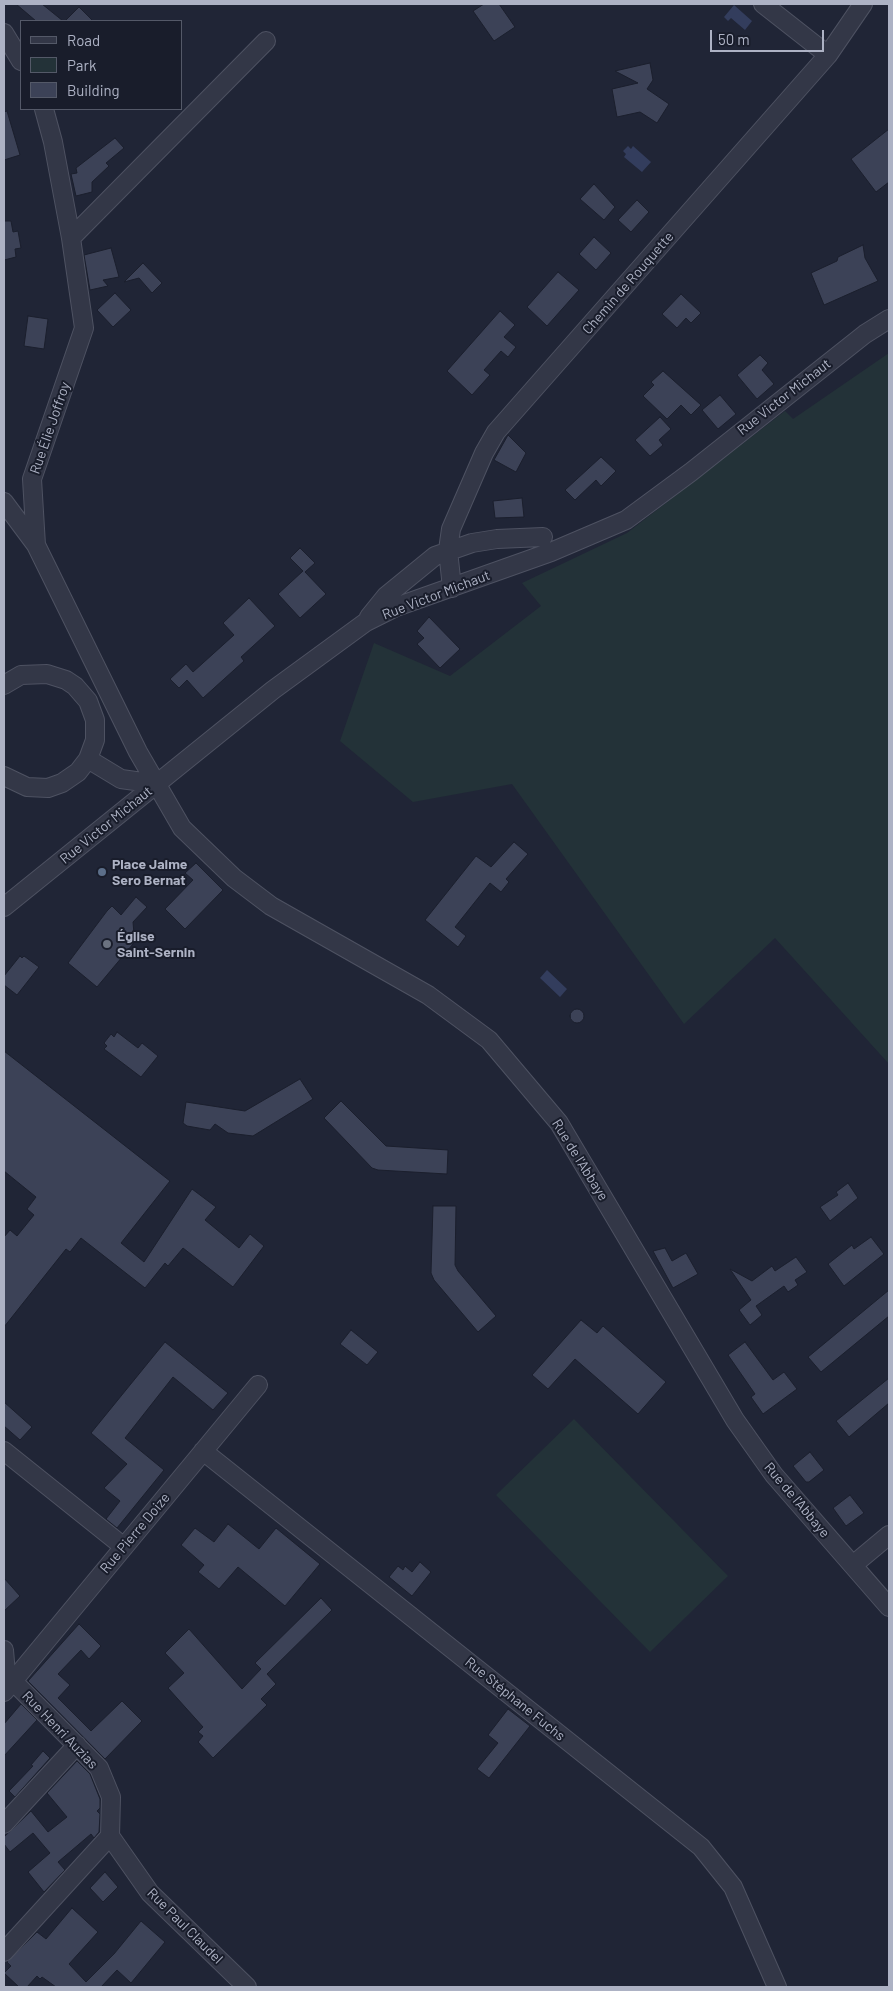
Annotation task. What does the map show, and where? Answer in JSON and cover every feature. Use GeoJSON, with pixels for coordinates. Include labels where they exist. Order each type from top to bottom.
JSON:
{"type":"FeatureCollection","features":[{"type":"Feature","properties":{"kind":"street"},"geometry":{"type":"LineString","coordinates":[[763,4],[828,55]]}},
{"type":"Feature","properties":{"kind":"street","name":"Chemin de Rouquette"},"geometry":{"type":"LineString","coordinates":[[452,588],[448,550],[451,529],[460,506],[496,432],[828,55],[864,4]]}},
{"type":"Feature","properties":{"kind":"street"},"geometry":{"type":"LineString","coordinates":[[4,33],[20,59]]}},
{"type":"Feature","properties":{"kind":"street"},"geometry":{"type":"LineString","coordinates":[[71,238],[266,41]]}},
{"type":"Feature","properties":{"kind":"street","name":"Rue Élie Joffroy"},"geometry":{"type":"LineString","coordinates":[[44,110],[53,142],[71,238],[84,328],[32,479],[36,545],[138,752],[157,784]]}},
{"type":"Feature","properties":{"kind":"street","name":"Rue Victor Michaut"},"geometry":{"type":"LineString","coordinates":[[4,907],[307,664],[366,622],[396,607],[551,552],[626,520],[698,466],[865,334],[889,319]]}},
{"type":"Feature","properties":{"kind":"street"},"geometry":{"type":"LineString","coordinates":[[4,502],[36,545]]}},
{"type":"Feature","properties":{"kind":"street"},"geometry":{"type":"LineString","coordinates":[[366,622],[386,596],[435,556],[448,550],[497,539],[543,537]]}},
{"type":"Feature","properties":{"kind":"street"},"geometry":{"type":"LineString","coordinates":[[4,685],[22,676],[47,674],[66,680],[75,686],[88,701],[95,720],[95,740],[88,759],[78,772],[62,783],[48,788],[28,788],[4,776]]}},
{"type":"Feature","properties":{"kind":"street"},"geometry":{"type":"LineString","coordinates":[[88,759],[121,779],[157,784]]}},
{"type":"Feature","properties":{"kind":"street","name":"Rue de l'Abbaye"},"geometry":{"type":"LineString","coordinates":[[157,784],[182,828],[234,878],[271,906],[428,995],[489,1040],[559,1123],[745,1434],[774,1475],[889,1607]]}},
{"type":"Feature","properties":{"kind":"street","name":"Rue Pierre Doize"},"geometry":{"type":"LineString","coordinates":[[8,1687],[258,1385]]}},
{"type":"Feature","properties":{"kind":"street"},"geometry":{"type":"LineString","coordinates":[[4,1451],[124,1547]]}},
{"type":"Feature","properties":{"kind":"street","name":"Rue Stéphane Fuchs"},"geometry":{"type":"LineString","coordinates":[[203,1451],[701,1847],[733,1887],[777,1987]]}},
{"type":"Feature","properties":{"kind":"street"},"geometry":{"type":"LineString","coordinates":[[853,1565],[889,1535]]}},
{"type":"Feature","properties":{"kind":"street","name":"Rue Henri Auzias"},"geometry":{"type":"LineString","coordinates":[[4,1650],[8,1687],[76,1745],[99,1768],[111,1797],[110,1836]]}},
{"type":"Feature","properties":{"kind":"street"},"geometry":{"type":"LineString","coordinates":[[4,1824],[76,1745]]}},
{"type":"Feature","properties":{"kind":"street"},"geometry":{"type":"LineString","coordinates":[[4,1952],[110,1836]]}},
{"type":"Feature","properties":{"kind":"street","name":"Rue Paul Claudel"},"geometry":{"type":"LineString","coordinates":[[110,1836],[150,1893],[247,1987]]}},
{"type":"Feature","properties":{"kind":"green space"},"geometry":{"type":"Polygon","coordinates":[[[889,353],[889,1064],[775,938],[684,1024],[512,784],[413,802],[340,741],[374,643],[450,676],[541,606],[522,583],[627,533],[785,411],[793,419],[889,353]]]}},
{"type":"Feature","properties":{"kind":"green space"},"geometry":{"type":"Polygon","coordinates":[[[574,1419],[728,1576],[650,1652],[496,1495],[574,1419]]]}},
{"type":"Feature","properties":{"kind":"water"},"geometry":{"type":"Polygon","coordinates":[[[734,5],[752,21],[745,30],[731,18],[728,21],[724,17],[734,5]]]}},
{"type":"Feature","properties":{"kind":"water"},"geometry":{"type":"Polygon","coordinates":[[[628,146],[631,149],[633,146],[651,162],[642,172],[624,157],[626,154],[623,151],[628,146]]]}},
{"type":"Feature","properties":{"kind":"water"},"geometry":{"type":"Polygon","coordinates":[[[547,970],[567,989],[560,997],[540,978],[547,970]]]}},
{"type":"Feature","properties":{"kind":"building"},"geometry":{"type":"Polygon","coordinates":[[[16,4],[42,4],[62,20],[35,20],[16,4]]]}},
{"type":"Feature","properties":{"kind":"building"},"geometry":{"type":"Polygon","coordinates":[[[484,4],[499,4],[515,27],[494,41],[473,11],[484,4]]]}},
{"type":"Feature","properties":{"kind":"building"},"geometry":{"type":"Polygon","coordinates":[[[79,7],[92,20],[66,20],[79,7]]]}},
{"type":"Feature","properties":{"kind":"building"},"geometry":{"type":"Polygon","coordinates":[[[650,63],[653,80],[647,89],[669,104],[657,123],[640,112],[617,117],[612,89],[638,83],[615,71],[650,63]]]}},
{"type":"Feature","properties":{"kind":"building"},"geometry":{"type":"Polygon","coordinates":[[[7,111],[20,155],[4,160],[4,112],[7,111]]]}},
{"type":"Feature","properties":{"kind":"building"},"geometry":{"type":"Polygon","coordinates":[[[889,129],[889,182],[876,192],[851,159],[889,129]]]}},
{"type":"Feature","properties":{"kind":"building"},"geometry":{"type":"Polygon","coordinates":[[[115,138],[124,148],[106,163],[109,166],[92,182],[92,192],[76,196],[71,174],[77,173],[76,168],[115,138]]]}},
{"type":"Feature","properties":{"kind":"building"},"geometry":{"type":"Polygon","coordinates":[[[594,184],[615,207],[604,220],[580,199],[594,184]]]}},
{"type":"Feature","properties":{"kind":"building"},"geometry":{"type":"Polygon","coordinates":[[[637,200],[649,212],[631,232],[618,220],[637,200]]]}},
{"type":"Feature","properties":{"kind":"building"},"geometry":{"type":"Polygon","coordinates":[[[4,221],[11,221],[13,232],[18,231],[21,248],[15,249],[16,257],[4,260],[4,221]]]}},
{"type":"Feature","properties":{"kind":"building"},"geometry":{"type":"Polygon","coordinates":[[[594,237],[611,253],[596,270],[579,254],[594,237]]]}},
{"type":"Feature","properties":{"kind":"building"},"geometry":{"type":"Polygon","coordinates":[[[863,245],[865,258],[878,281],[824,305],[811,273],[837,261],[838,257],[863,245]]]}},
{"type":"Feature","properties":{"kind":"building"},"geometry":{"type":"Polygon","coordinates":[[[111,248],[119,277],[103,280],[108,286],[90,290],[84,255],[111,248]]]}},
{"type":"Feature","properties":{"kind":"building"},"geometry":{"type":"Polygon","coordinates":[[[143,263],[162,283],[152,293],[139,278],[124,282],[143,263]]]}},
{"type":"Feature","properties":{"kind":"building"},"geometry":{"type":"Polygon","coordinates":[[[558,272],[579,290],[547,326],[527,307],[558,272]]]}},
{"type":"Feature","properties":{"kind":"building"},"geometry":{"type":"Polygon","coordinates":[[[115,293],[131,310],[113,327],[97,310],[115,293]]]}},
{"type":"Feature","properties":{"kind":"building"},"geometry":{"type":"Polygon","coordinates":[[[681,294],[701,313],[691,323],[686,318],[677,328],[662,314],[681,294]]]}},
{"type":"Feature","properties":{"kind":"building"},"geometry":{"type":"Polygon","coordinates":[[[500,311],[515,325],[504,337],[516,347],[508,357],[501,351],[484,370],[490,375],[472,395],[447,371],[500,311]]]}},
{"type":"Feature","properties":{"kind":"building"},"geometry":{"type":"Polygon","coordinates":[[[28,316],[48,319],[44,349],[24,346],[28,316]]]}},
{"type":"Feature","properties":{"kind":"building"},"geometry":{"type":"Polygon","coordinates":[[[760,355],[768,363],[762,370],[774,384],[757,399],[737,375],[760,355]]]}},
{"type":"Feature","properties":{"kind":"building"},"geometry":{"type":"Polygon","coordinates":[[[663,371],[701,405],[691,415],[681,405],[667,419],[643,396],[654,385],[651,382],[663,371]]]}},
{"type":"Feature","properties":{"kind":"building"},"geometry":{"type":"Polygon","coordinates":[[[720,395],[736,414],[718,429],[702,410],[720,395]]]}},
{"type":"Feature","properties":{"kind":"building"},"geometry":{"type":"Polygon","coordinates":[[[660,417],[671,429],[659,440],[663,445],[650,456],[635,440],[660,417]]]}},
{"type":"Feature","properties":{"kind":"building"},"geometry":{"type":"Polygon","coordinates":[[[508,435],[526,453],[516,472],[494,460],[508,435]]]}},
{"type":"Feature","properties":{"kind":"building"},"geometry":{"type":"Polygon","coordinates":[[[601,457],[616,471],[601,486],[596,480],[575,500],[565,490],[601,457]]]}},
{"type":"Feature","properties":{"kind":"building"},"geometry":{"type":"Polygon","coordinates":[[[522,498],[524,517],[495,518],[493,501],[522,498]]]}},
{"type":"Feature","properties":{"kind":"building"},"geometry":{"type":"Polygon","coordinates":[[[300,548],[315,563],[305,572],[326,594],[300,618],[278,594],[303,571],[290,558],[300,548]]]}},
{"type":"Feature","properties":{"kind":"building"},"geometry":{"type":"Polygon","coordinates":[[[249,598],[275,626],[241,657],[244,661],[203,698],[187,680],[179,688],[170,679],[186,664],[193,672],[234,635],[223,623],[249,598]]]}},
{"type":"Feature","properties":{"kind":"building"},"geometry":{"type":"Polygon","coordinates":[[[429,617],[460,649],[440,668],[417,644],[424,638],[417,631],[429,617]]]}},
{"type":"Feature","properties":{"kind":"building"},"geometry":{"type":"Polygon","coordinates":[[[514,842],[528,854],[506,879],[509,882],[501,892],[490,883],[455,927],[466,936],[458,947],[425,920],[476,856],[491,867],[514,842]]]}},
{"type":"Feature","properties":{"kind":"building"},"geometry":{"type":"Polygon","coordinates":[[[196,863],[223,890],[185,929],[165,909],[193,880],[185,873],[196,863]]]}},
{"type":"Feature","properties":{"kind":"building","name":"Église Saint-Sernin"},"geometry":{"type":"Polygon","coordinates":[[[136,897],[147,907],[133,922],[134,934],[138,938],[97,987],[68,963],[112,906],[121,915],[136,897]]]}},
{"type":"Feature","properties":{"kind":"building"},"geometry":{"type":"Polygon","coordinates":[[[20,956],[22,958],[24,956],[39,967],[17,995],[4,985],[4,976],[20,956]]]}},
{"type":"Feature","properties":{"kind":"building"},"geometry":{"type":"Polygon","coordinates":[[[577,1009],[582,1011],[584,1016],[582,1021],[577,1023],[572,1021],[570,1016],[572,1011],[577,1009]]]}},
{"type":"Feature","properties":{"kind":"building"},"geometry":{"type":"Polygon","coordinates":[[[117,1032],[138,1048],[142,1043],[158,1056],[141,1077],[104,1049],[107,1046],[104,1043],[111,1034],[114,1037],[117,1032]]]}},
{"type":"Feature","properties":{"kind":"building"},"geometry":{"type":"Polygon","coordinates":[[[4,1051],[170,1181],[121,1243],[144,1262],[192,1189],[216,1207],[205,1220],[239,1248],[250,1234],[264,1246],[233,1287],[183,1248],[168,1266],[165,1263],[145,1288],[81,1238],[70,1252],[66,1249],[4,1327],[4,1237],[10,1230],[17,1236],[34,1215],[27,1209],[36,1197],[4,1171],[4,1051]]]}},
{"type":"Feature","properties":{"kind":"building"},"geometry":{"type":"Polygon","coordinates":[[[300,1079],[313,1099],[253,1136],[228,1133],[215,1124],[210,1130],[187,1126],[183,1123],[186,1102],[245,1111],[300,1079]]]}},
{"type":"Feature","properties":{"kind":"building"},"geometry":{"type":"Polygon","coordinates":[[[341,1101],[386,1146],[448,1150],[447,1174],[378,1170],[372,1168],[324,1118],[341,1101]]]}},
{"type":"Feature","properties":{"kind":"building"},"geometry":{"type":"Polygon","coordinates":[[[848,1183],[858,1198],[830,1221],[820,1207],[838,1195],[836,1192],[848,1183]]]}},
{"type":"Feature","properties":{"kind":"building"},"geometry":{"type":"Polygon","coordinates":[[[433,1206],[456,1206],[455,1265],[496,1316],[478,1332],[434,1280],[431,1273],[433,1206]]]}},
{"type":"Feature","properties":{"kind":"building"},"geometry":{"type":"Polygon","coordinates":[[[871,1237],[884,1254],[844,1286],[828,1264],[852,1245],[854,1249],[871,1237]]]}},
{"type":"Feature","properties":{"kind":"building"},"geometry":{"type":"Polygon","coordinates":[[[665,1248],[672,1261],[686,1253],[698,1274],[673,1288],[653,1251],[665,1248]]]}},
{"type":"Feature","properties":{"kind":"building"},"geometry":{"type":"Polygon","coordinates":[[[796,1257],[807,1272],[795,1280],[798,1285],[788,1292],[784,1286],[756,1306],[762,1315],[750,1325],[739,1310],[751,1300],[730,1269],[752,1281],[772,1266],[775,1271],[796,1257]]]}},
{"type":"Feature","properties":{"kind":"building"},"geometry":{"type":"Polygon","coordinates":[[[889,1290],[889,1316],[821,1372],[808,1357],[889,1290]]]}},
{"type":"Feature","properties":{"kind":"building"},"geometry":{"type":"Polygon","coordinates":[[[581,1320],[597,1333],[603,1326],[666,1382],[638,1414],[575,1359],[548,1389],[532,1375],[581,1320]]]}},
{"type":"Feature","properties":{"kind":"building"},"geometry":{"type":"Polygon","coordinates":[[[351,1330],[378,1352],[367,1365],[340,1344],[351,1330]]]}},
{"type":"Feature","properties":{"kind":"building"},"geometry":{"type":"Polygon","coordinates":[[[165,1342],[228,1393],[213,1410],[173,1377],[125,1438],[164,1470],[117,1528],[106,1519],[120,1501],[104,1488],[127,1464],[91,1433],[165,1342]]]}},
{"type":"Feature","properties":{"kind":"building"},"geometry":{"type":"Polygon","coordinates":[[[745,1342],[773,1380],[784,1372],[797,1389],[763,1414],[751,1397],[755,1394],[728,1355],[745,1342]]]}},
{"type":"Feature","properties":{"kind":"building"},"geometry":{"type":"Polygon","coordinates":[[[889,1378],[889,1403],[849,1437],[836,1421],[889,1378]]]}},
{"type":"Feature","properties":{"kind":"building"},"geometry":{"type":"Polygon","coordinates":[[[4,1402],[32,1427],[20,1440],[4,1426],[4,1402]]]}},
{"type":"Feature","properties":{"kind":"building"},"geometry":{"type":"Polygon","coordinates":[[[810,1452],[824,1470],[809,1482],[806,1482],[793,1466],[810,1452]]]}},
{"type":"Feature","properties":{"kind":"building"},"geometry":{"type":"Polygon","coordinates":[[[850,1495],[864,1513],[846,1526],[833,1508],[850,1495]]]}},
{"type":"Feature","properties":{"kind":"building"},"geometry":{"type":"Polygon","coordinates":[[[228,1524],[259,1549],[276,1528],[320,1564],[285,1606],[238,1567],[219,1589],[198,1572],[204,1565],[181,1545],[195,1528],[214,1542],[228,1524]]]}},
{"type":"Feature","properties":{"kind":"building"},"geometry":{"type":"Polygon","coordinates":[[[420,1562],[431,1572],[412,1596],[389,1577],[398,1566],[403,1570],[405,1566],[412,1572],[420,1562]]]}},
{"type":"Feature","properties":{"kind":"building"},"geometry":{"type":"Polygon","coordinates":[[[4,1578],[20,1596],[4,1611],[4,1578]]]}},
{"type":"Feature","properties":{"kind":"building"},"geometry":{"type":"Polygon","coordinates":[[[321,1598],[332,1610],[267,1674],[276,1684],[261,1699],[267,1705],[213,1758],[198,1742],[203,1736],[198,1732],[203,1727],[168,1688],[184,1673],[165,1653],[189,1629],[242,1689],[261,1669],[255,1663],[321,1598]]]}},
{"type":"Feature","properties":{"kind":"building"},"geometry":{"type":"Polygon","coordinates":[[[79,1624],[101,1646],[89,1659],[81,1650],[58,1674],[70,1685],[58,1698],[91,1731],[122,1701],[142,1721],[105,1759],[28,1681],[79,1624]]]}},
{"type":"Feature","properties":{"kind":"building"},"geometry":{"type":"Polygon","coordinates":[[[21,1704],[37,1720],[4,1756],[4,1724],[21,1704]]]}},
{"type":"Feature","properties":{"kind":"building"},"geometry":{"type":"Polygon","coordinates":[[[508,1709],[530,1726],[489,1778],[477,1769],[498,1743],[488,1735],[508,1709]]]}},
{"type":"Feature","properties":{"kind":"building"},"geometry":{"type":"Polygon","coordinates":[[[43,1751],[50,1758],[15,1797],[9,1791],[33,1766],[31,1765],[43,1751]]]}},
{"type":"Feature","properties":{"kind":"building"},"geometry":{"type":"Polygon","coordinates":[[[77,1761],[90,1774],[100,1799],[100,1808],[97,1811],[100,1814],[99,1832],[94,1838],[91,1834],[58,1862],[65,1870],[44,1892],[28,1872],[50,1853],[33,1833],[10,1852],[4,1844],[4,1837],[31,1811],[48,1832],[67,1817],[47,1793],[77,1761]]]}},
{"type":"Feature","properties":{"kind":"building"},"geometry":{"type":"Polygon","coordinates":[[[105,1872],[118,1887],[103,1902],[90,1888],[105,1872]]]}},
{"type":"Feature","properties":{"kind":"building"},"geometry":{"type":"Polygon","coordinates":[[[72,1908],[98,1932],[69,1964],[86,1982],[114,1954],[141,1921],[165,1942],[131,1983],[117,1970],[101,1987],[56,1987],[42,1977],[40,1979],[37,1976],[27,1987],[19,1987],[4,1973],[11,1966],[7,1962],[37,1932],[46,1939],[72,1908]]]}},
{"type":"Feature","properties":{"kind":"place","name":"Place Jaime Sero Bernat"},"geometry":{"type":"Point","coordinates":[102,872]}},
{"type":"Feature","properties":{"kind":"place","name":"Église Saint-Sernin"},"geometry":{"type":"Point","coordinates":[107,944]}}]}
